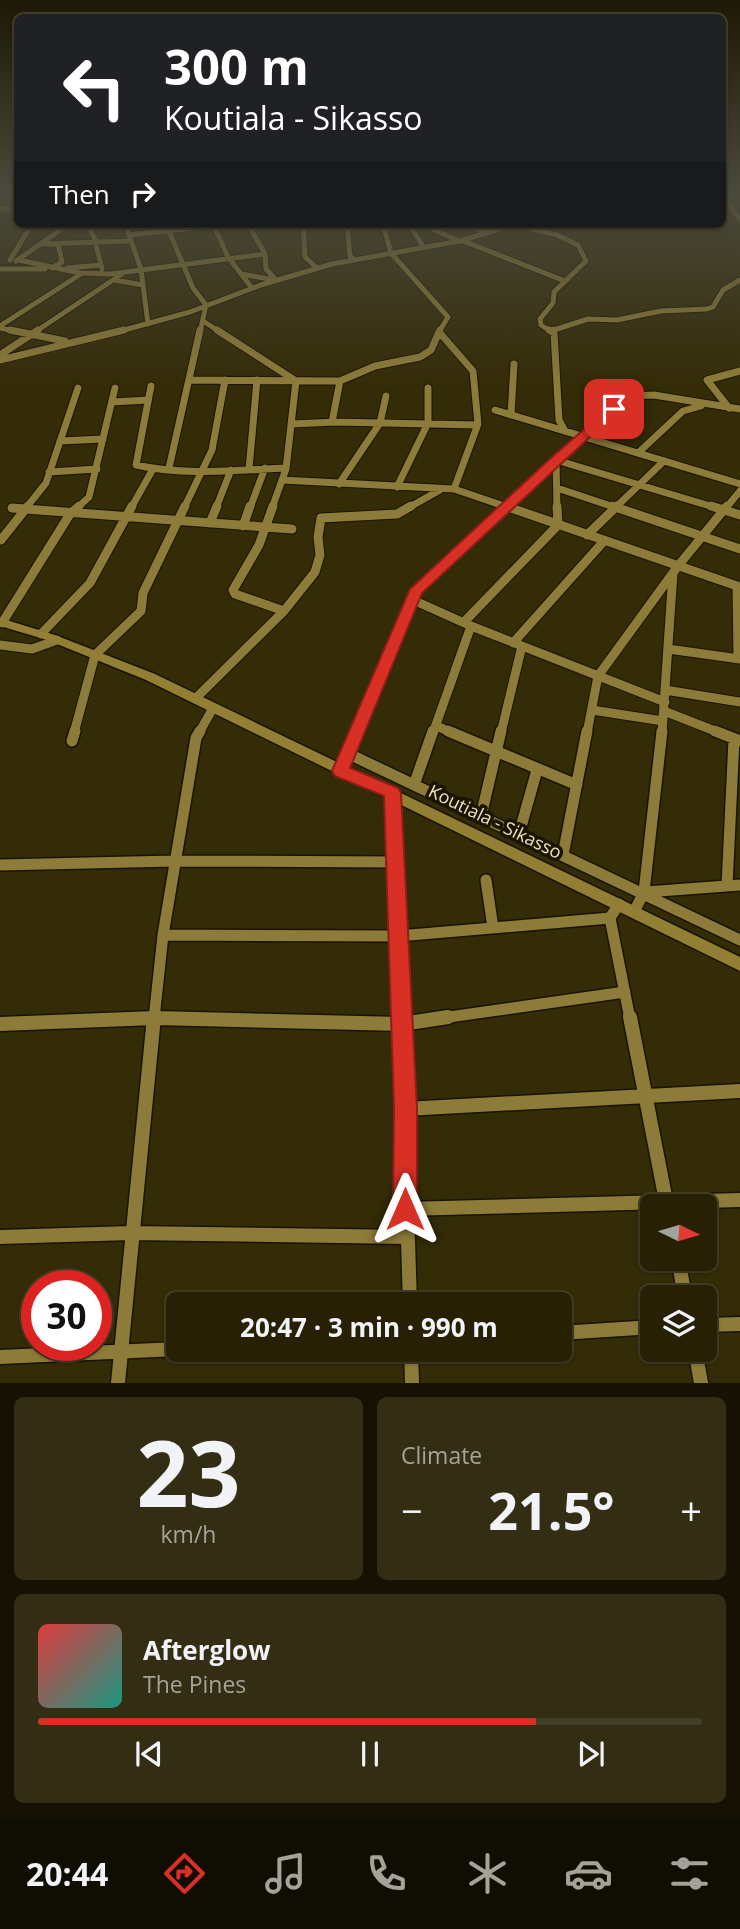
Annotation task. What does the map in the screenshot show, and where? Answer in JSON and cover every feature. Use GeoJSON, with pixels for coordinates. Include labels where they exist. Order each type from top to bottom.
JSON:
{"type":"FeatureCollection","features":[{"type":"Feature","properties":{"kind":"main road","name":"Koutiala - Sikasso"},"geometry":{"type":"LineString","coordinates":[[1,622],[57,640],[195,698],[740,964]]}},
{"type":"Feature","properties":{"kind":"street"},"geometry":{"type":"LineString","coordinates":[[10,260],[12,257]]}},
{"type":"Feature","properties":{"kind":"street"},"geometry":{"type":"LineString","coordinates":[[0,270],[24,257]]}},
{"type":"Feature","properties":{"kind":"street"},"geometry":{"type":"LineString","coordinates":[[51,268],[62,262],[61,257]]}},
{"type":"Feature","properties":{"kind":"street"},"geometry":{"type":"LineString","coordinates":[[99,257],[104,274]]}},
{"type":"Feature","properties":{"kind":"street"},"geometry":{"type":"LineString","coordinates":[[136,257],[141,269],[148,324]]}},
{"type":"Feature","properties":{"kind":"street"},"geometry":{"type":"LineString","coordinates":[[169,468],[206,305],[193,288],[180,257]]}},
{"type":"Feature","properties":{"kind":"street"},"geometry":{"type":"LineString","coordinates":[[228,257],[252,288]]}},
{"type":"Feature","properties":{"kind":"street"},"geometry":{"type":"LineString","coordinates":[[19,260],[80,274],[122,274],[234,257]]}},
{"type":"Feature","properties":{"kind":"street"},"geometry":{"type":"LineString","coordinates":[[265,257],[266,268],[276,280]]}},
{"type":"Feature","properties":{"kind":"street"},"geometry":{"type":"LineString","coordinates":[[305,257],[317,268]]}},
{"type":"Feature","properties":{"kind":"street"},"geometry":{"type":"LineString","coordinates":[[0,360],[148,324],[276,280],[369,257]]}},
{"type":"Feature","properties":{"kind":"street"},"geometry":{"type":"LineString","coordinates":[[191,380],[340,381],[375,366],[420,358],[431,350],[448,317],[394,257]]}},
{"type":"Feature","properties":{"kind":"street"},"geometry":{"type":"LineString","coordinates":[[501,257],[565,281]]}},
{"type":"Feature","properties":{"kind":"street"},"geometry":{"type":"LineString","coordinates":[[565,431],[559,420],[554,333],[541,324],[540,318],[553,303],[554,292],[586,261],[584,257]]}},
{"type":"Feature","properties":{"kind":"street"},"geometry":{"type":"LineString","coordinates":[[0,270],[101,265]]}},
{"type":"Feature","properties":{"kind":"street"},"geometry":{"type":"LineString","coordinates":[[0,327],[80,274]]}},
{"type":"Feature","properties":{"kind":"street"},"geometry":{"type":"LineString","coordinates":[[0,355],[122,274]]}},
{"type":"Feature","properties":{"kind":"street"},"geometry":{"type":"LineString","coordinates":[[241,274],[276,280]]}},
{"type":"Feature","properties":{"kind":"street"},"geometry":{"type":"LineString","coordinates":[[114,280],[143,285]]}},
{"type":"Feature","properties":{"kind":"street"},"geometry":{"type":"LineString","coordinates":[[551,331],[587,319],[617,320],[662,311],[707,309],[713,307],[723,290],[740,280]]}},
{"type":"Feature","properties":{"kind":"street"},"geometry":{"type":"LineString","coordinates":[[203,321],[296,381]]}},
{"type":"Feature","properties":{"kind":"street"},"geometry":{"type":"LineString","coordinates":[[0,327],[69,342]]}},
{"type":"Feature","properties":{"kind":"street"},"geometry":{"type":"LineString","coordinates":[[439,332],[472,371],[477,425],[454,489]]}},
{"type":"Feature","properties":{"kind":"street"},"geometry":{"type":"LineString","coordinates":[[511,415],[514,363]]}},
{"type":"Feature","properties":{"kind":"street"},"geometry":{"type":"LineString","coordinates":[[729,408],[707,380],[740,371]]}},
{"type":"Feature","properties":{"kind":"street"},"geometry":{"type":"LineString","coordinates":[[72,741],[95,655],[141,611],[143,593],[212,450],[225,380]]}},
{"type":"Feature","properties":{"kind":"street"},"geometry":{"type":"LineString","coordinates":[[249,469],[257,380]]}},
{"type":"Feature","properties":{"kind":"street"},"geometry":{"type":"LineString","coordinates":[[284,611],[235,594],[233,590],[259,545],[286,468],[296,381]]}},
{"type":"Feature","properties":{"kind":"street"},"geometry":{"type":"LineString","coordinates":[[332,422],[340,381]]}},
{"type":"Feature","properties":{"kind":"street"},"geometry":{"type":"LineString","coordinates":[[151,386],[136,465],[203,471],[286,468]]}},
{"type":"Feature","properties":{"kind":"street"},"geometry":{"type":"LineString","coordinates":[[1,540],[46,483],[78,388]]}},
{"type":"Feature","properties":{"kind":"street"},"geometry":{"type":"LineString","coordinates":[[1,622],[71,513],[89,497],[116,388]]}},
{"type":"Feature","properties":{"kind":"street"},"geometry":{"type":"LineString","coordinates":[[397,488],[427,424],[428,388]]}},
{"type":"Feature","properties":{"kind":"street"},"geometry":{"type":"LineString","coordinates":[[341,771],[415,592],[556,460],[630,396],[654,395],[740,409]]}},
{"type":"Feature","properties":{"kind":"street"},"geometry":{"type":"LineString","coordinates":[[339,484],[380,423],[386,396]]}},
{"type":"Feature","properties":{"kind":"street"},"geometry":{"type":"LineString","coordinates":[[112,402],[148,400]]}},
{"type":"Feature","properties":{"kind":"street"},"geometry":{"type":"LineString","coordinates":[[638,453],[683,411],[703,405]]}},
{"type":"Feature","properties":{"kind":"street"},"geometry":{"type":"LineString","coordinates":[[495,410],[740,484]]}},
{"type":"Feature","properties":{"kind":"street"},"geometry":{"type":"LineString","coordinates":[[291,424],[332,422],[477,425]]}},
{"type":"Feature","properties":{"kind":"street"},"geometry":{"type":"LineString","coordinates":[[60,441],[103,439]]}},
{"type":"Feature","properties":{"kind":"street"},"geometry":{"type":"LineString","coordinates":[[556,460],[740,515]]}},
{"type":"Feature","properties":{"kind":"street"},"geometry":{"type":"LineString","coordinates":[[414,785],[437,726],[468,624],[558,525],[556,460]]}},
{"type":"Feature","properties":{"kind":"street"},"geometry":{"type":"LineString","coordinates":[[587,535],[664,461]]}},
{"type":"Feature","properties":{"kind":"street"},"geometry":{"type":"LineString","coordinates":[[41,634],[90,583],[153,468]]}},
{"type":"Feature","properties":{"kind":"street"},"geometry":{"type":"LineString","coordinates":[[243,526],[265,468]]}},
{"type":"Feature","properties":{"kind":"street"},"geometry":{"type":"LineString","coordinates":[[49,472],[97,469]]}},
{"type":"Feature","properties":{"kind":"street"},"geometry":{"type":"LineString","coordinates":[[210,523],[231,470]]}},
{"type":"Feature","properties":{"kind":"street"},"geometry":{"type":"LineString","coordinates":[[282,480],[454,489],[604,541],[676,570],[738,587],[739,659],[668,649]]}},
{"type":"Feature","properties":{"kind":"street"},"geometry":{"type":"LineString","coordinates":[[557,488],[740,549]]}},
{"type":"Feature","properties":{"kind":"street"},"geometry":{"type":"LineString","coordinates":[[195,698],[284,611],[314,572],[320,555],[318,537],[321,518],[397,514],[440,490]]}},
{"type":"Feature","properties":{"kind":"street"},"geometry":{"type":"LineString","coordinates":[[564,855],[598,676],[676,570],[740,491]]}},
{"type":"Feature","properties":{"kind":"street"},"geometry":{"type":"LineString","coordinates":[[12,508],[292,529]]}},
{"type":"Feature","properties":{"kind":"street"},"geometry":{"type":"LineString","coordinates":[[481,816],[498,754],[518,644],[604,541]]}},
{"type":"Feature","properties":{"kind":"street"},"geometry":{"type":"LineString","coordinates":[[634,912],[643,892],[676,570]]}},
{"type":"Feature","properties":{"kind":"street"},"geometry":{"type":"LineString","coordinates":[[413,600],[598,676],[737,740],[727,886]]}},
{"type":"Feature","properties":{"kind":"street"},"geometry":{"type":"LineString","coordinates":[[0,645],[32,649],[57,640]]}},
{"type":"Feature","properties":{"kind":"street"},"geometry":{"type":"LineString","coordinates":[[592,710],[740,702]]}},
{"type":"Feature","properties":{"kind":"street"},"geometry":{"type":"LineString","coordinates":[[118,1383],[163,935],[196,738],[212,708]]}},
{"type":"Feature","properties":{"kind":"street"},"geometry":{"type":"LineString","coordinates":[[437,726],[498,754],[577,785]]}},
{"type":"Feature","properties":{"kind":"street"},"geometry":{"type":"LineString","coordinates":[[349,754],[740,940]]}},
{"type":"Feature","properties":{"kind":"street"},"geometry":{"type":"LineString","coordinates":[[519,834],[537,770]]}},
{"type":"Feature","properties":{"kind":"street"},"geometry":{"type":"LineString","coordinates":[[392,793],[397,862],[405,1109],[405,1209],[410,1292]]}},
{"type":"Feature","properties":{"kind":"street"},"geometry":{"type":"LineString","coordinates":[[0,865],[175,861],[397,862]]}},
{"type":"Feature","properties":{"kind":"street"},"geometry":{"type":"LineString","coordinates":[[486,880],[493,928]]}},
{"type":"Feature","properties":{"kind":"street"},"geometry":{"type":"LineString","coordinates":[[643,892],[740,885]]}},
{"type":"Feature","properties":{"kind":"street"},"geometry":{"type":"LineString","coordinates":[[619,904],[610,918],[665,1194]]}},
{"type":"Feature","properties":{"kind":"street"},"geometry":{"type":"LineString","coordinates":[[163,935],[398,936],[610,918]]}},
{"type":"Feature","properties":{"kind":"street"},"geometry":{"type":"LineString","coordinates":[[0,1024],[155,1018],[402,1024],[625,992]]}},
{"type":"Feature","properties":{"kind":"street"},"geometry":{"type":"LineString","coordinates":[[405,1109],[740,1091]]}},
{"type":"Feature","properties":{"kind":"street"},"geometry":{"type":"LineString","coordinates":[[718,1201],[740,1200]]}},
{"type":"Feature","properties":{"kind":"street"},"geometry":{"type":"LineString","coordinates":[[405,1209],[640,1205]]}},
{"type":"Feature","properties":{"kind":"street"},"geometry":{"type":"LineString","coordinates":[[0,1237],[131,1233],[408,1237]]}},
{"type":"Feature","properties":{"kind":"street"},"geometry":{"type":"LineString","coordinates":[[717,1325],[740,1324]]}},
{"type":"Feature","properties":{"kind":"street"},"geometry":{"type":"LineString","coordinates":[[572,1332],[640,1328]]}},
{"type":"Feature","properties":{"kind":"street"},"geometry":{"type":"LineString","coordinates":[[0,1357],[166,1349]]}},
{"type":"Feature","properties":{"kind":"street"},"geometry":{"type":"LineString","coordinates":[[411,1362],[412,1383]]}},
{"type":"Feature","properties":{"kind":"street"},"geometry":{"type":"LineString","coordinates":[[697,1362],[701,1383]]}},
{"type":"Feature","properties":{"kind":"route"},"geometry":{"type":"LineString","coordinates":[[405,1209],[405,1109],[397,862],[392,793],[341,771],[415,592],[614,409]]}}]}
